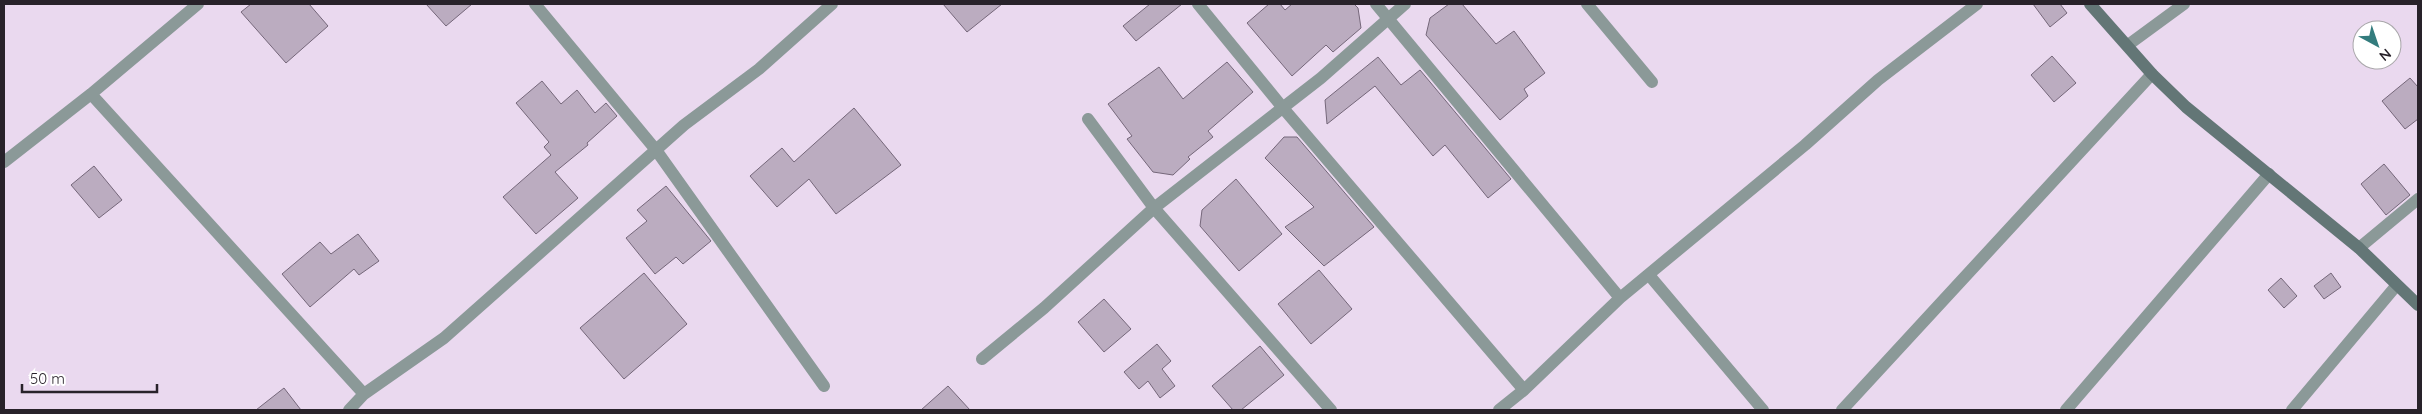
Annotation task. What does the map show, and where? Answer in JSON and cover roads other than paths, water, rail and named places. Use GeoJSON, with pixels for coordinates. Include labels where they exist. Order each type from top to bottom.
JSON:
{"type":"FeatureCollection","features":[{"type":"Feature","properties":{"kind":"main road"},"geometry":{"type":"LineString","coordinates":[[2090,4],[2152,74],[2186,107],[2359,248],[2396,286],[2418,305]]}},
{"type":"Feature","properties":{"kind":"street"},"geometry":{"type":"LineString","coordinates":[[4,162],[91,94],[198,4]]}},
{"type":"Feature","properties":{"kind":"street"},"geometry":{"type":"LineString","coordinates":[[535,4],[656,150],[824,386]]}},
{"type":"Feature","properties":{"kind":"street"},"geometry":{"type":"LineString","coordinates":[[349,410],[364,394],[444,338],[580,215],[684,125],[758,69],[832,4]]}},
{"type":"Feature","properties":{"kind":"street"},"geometry":{"type":"LineString","coordinates":[[1198,4],[1283,108],[1524,390]]}},
{"type":"Feature","properties":{"kind":"street"},"geometry":{"type":"LineString","coordinates":[[1376,4],[1620,298]]}},
{"type":"Feature","properties":{"kind":"street"},"geometry":{"type":"LineString","coordinates":[[982,359],[1044,308],[1154,208],[1283,108],[1406,4]]}},
{"type":"Feature","properties":{"kind":"street"},"geometry":{"type":"LineString","coordinates":[[1588,4],[1652,82]]}},
{"type":"Feature","properties":{"kind":"street"},"geometry":{"type":"LineString","coordinates":[[1498,410],[1524,390],[1620,298],[1805,146],[1878,80],[1976,4]]}},
{"type":"Feature","properties":{"kind":"street"},"geometry":{"type":"LineString","coordinates":[[2128,45],[2184,4]]}},
{"type":"Feature","properties":{"kind":"street"},"geometry":{"type":"LineString","coordinates":[[1842,410],[2152,74]]}},
{"type":"Feature","properties":{"kind":"street"},"geometry":{"type":"LineString","coordinates":[[91,94],[364,394]]}},
{"type":"Feature","properties":{"kind":"street"},"geometry":{"type":"LineString","coordinates":[[1088,119],[1154,208],[1331,410]]}},
{"type":"Feature","properties":{"kind":"street"},"geometry":{"type":"LineString","coordinates":[[2066,410],[2268,174]]}},
{"type":"Feature","properties":{"kind":"street"},"geometry":{"type":"LineString","coordinates":[[2359,248],[2418,199]]}},
{"type":"Feature","properties":{"kind":"street"},"geometry":{"type":"LineString","coordinates":[[1649,275],[1763,410]]}},
{"type":"Feature","properties":{"kind":"street"},"geometry":{"type":"LineString","coordinates":[[2292,410],[2396,286]]}}]}
